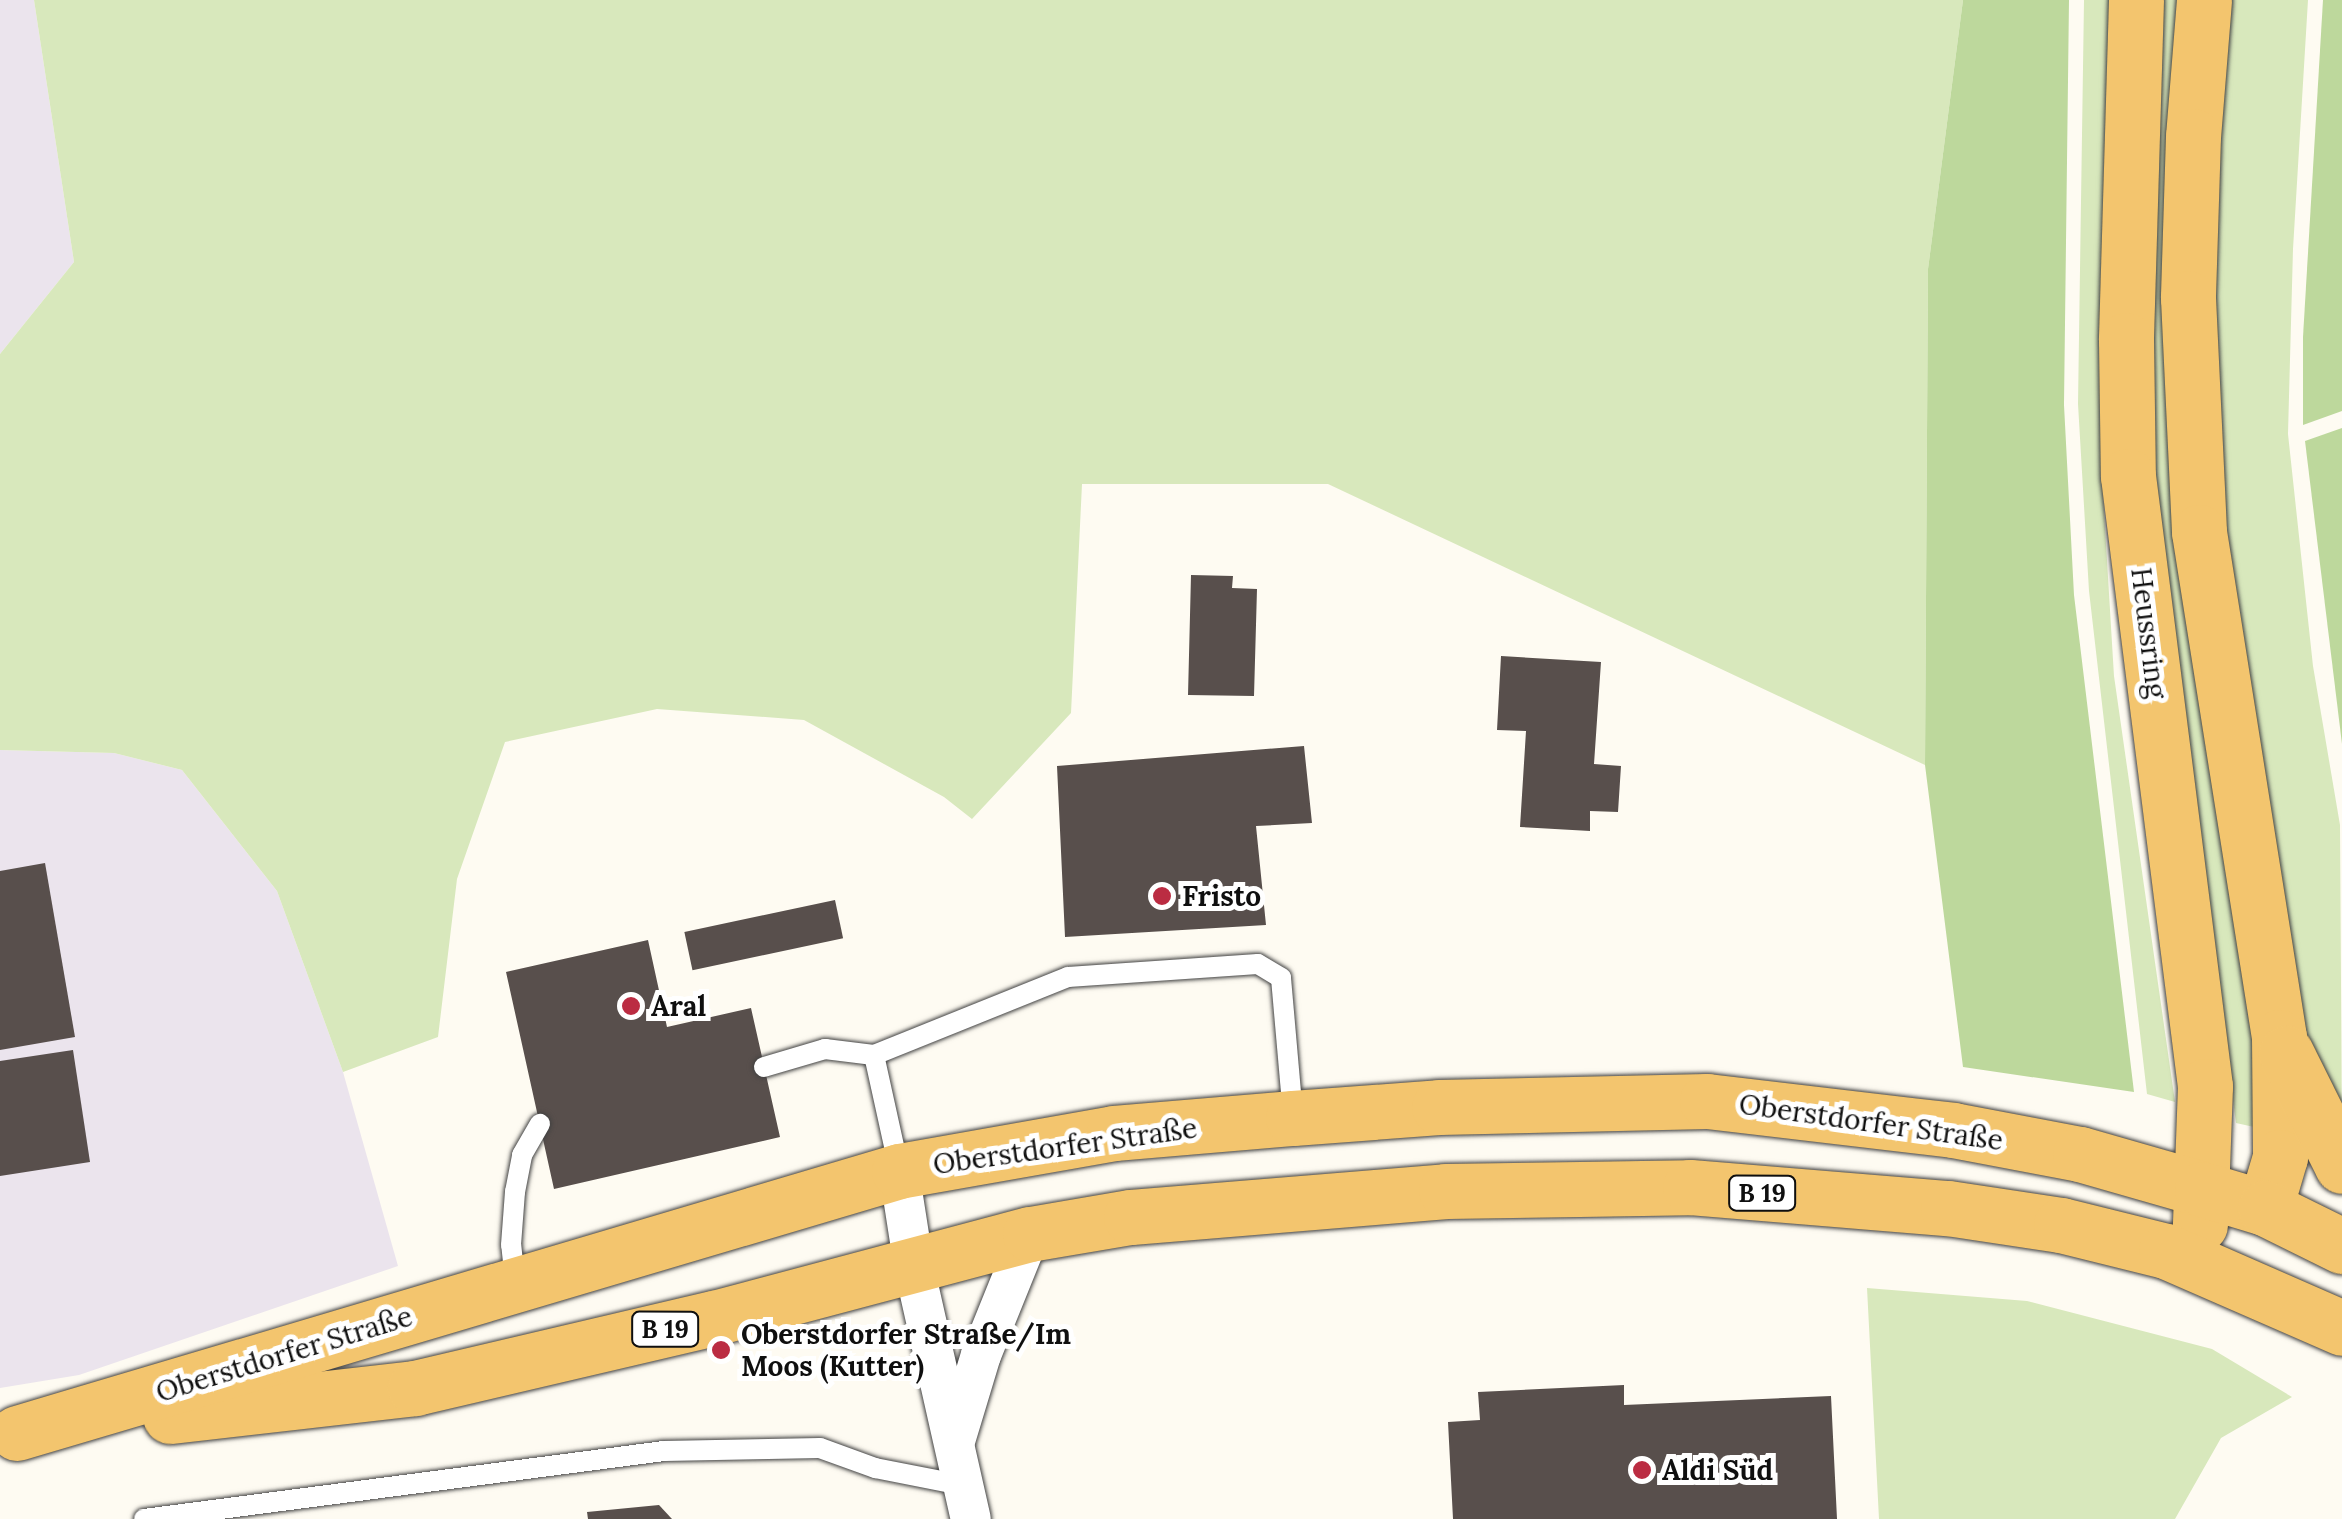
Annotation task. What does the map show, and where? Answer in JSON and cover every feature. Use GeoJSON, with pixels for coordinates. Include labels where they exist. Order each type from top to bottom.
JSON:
{"type":"FeatureCollection","features":[{"type":"Feature","properties":{"kind":"main road","name":"Heussring"},"geometry":{"type":"LineString","coordinates":[[2136,0],[2126,300],[2128,476],[2196,1006],[2207,1128],[2198,1263]]}},
{"type":"Feature","properties":{"kind":"main road"},"geometry":{"type":"LineString","coordinates":[[2198,1263],[2265,1208],[2280,1157],[2278,1037],[2199,532],[2188,298],[2193,136],[2204,0]]}},
{"type":"Feature","properties":{"kind":"main road"},"geometry":{"type":"LineString","coordinates":[[2278,1037],[2342,1166]]}},
{"type":"Feature","properties":{"kind":"main road","name":"Oberstdorfer Straße"},"geometry":{"type":"LineString","coordinates":[[8,1434],[899,1171],[1114,1133],[1439,1107],[1707,1100],[1953,1130],[2080,1154],[2202,1189]]}},
{"type":"Feature","properties":{"kind":"main road","name":"Oberstdorfer Straße"},"geometry":{"type":"LineString","coordinates":[[8,1434],[415,1388],[914,1267],[1030,1234],[1131,1217],[1320,1200],[1446,1191],[1690,1187],[1948,1208],[2061,1225],[2166,1251],[2198,1263]]}},
{"type":"Feature","properties":{"kind":"main road","name":"B 19"},"geometry":{"type":"LineString","coordinates":[[2202,1189],[2265,1208],[2342,1246]]}},
{"type":"Feature","properties":{"kind":"main road","name":"B 19"},"geometry":{"type":"LineString","coordinates":[[2198,1263],[2342,1328]]}},
{"type":"Feature","properties":{"kind":"street"},"geometry":{"type":"LineString","coordinates":[[899,1171],[914,1267],[954,1445],[963,1508]]}},
{"type":"Feature","properties":{"kind":"street"},"geometry":{"type":"LineString","coordinates":[[954,1445],[982,1355],[1030,1234]]}},
{"type":"Feature","properties":{"kind":"lane"},"geometry":{"type":"LineString","coordinates":[[764,1067],[825,1049],[874,1056],[1068,977],[1258,964],[1280,978],[1293,1118]]}},
{"type":"Feature","properties":{"kind":"lane"},"geometry":{"type":"LineString","coordinates":[[874,1056],[899,1171]]}},
{"type":"Feature","properties":{"kind":"lane"},"geometry":{"type":"LineString","coordinates":[[515,1284],[511,1245],[515,1192],[522,1155],[540,1124]]}},
{"type":"Feature","properties":{"kind":"lane"},"geometry":{"type":"LineString","coordinates":[[144,1519],[664,1451],[820,1448],[963,1508]]}},
{"type":"Feature","properties":{"kind":"shaded area"},"geometry":{"type":"Polygon","coordinates":[[[0,0],[34,0],[74,262],[0,354],[0,0]]]}},
{"type":"Feature","properties":{"kind":"shaded area"},"geometry":{"type":"Polygon","coordinates":[[[0,750],[114,753],[182,770],[277,891],[343,1072],[398,1266],[79,1375],[0,1388],[0,750]]]}},
{"type":"Feature","properties":{"kind":"green space"},"geometry":{"type":"Polygon","coordinates":[[[34,0],[1963,0],[1928,269],[1925,765],[1328,484],[1082,484],[1071,713],[972,819],[944,797],[804,720],[657,709],[505,742],[457,879],[438,1037],[343,1072],[277,891],[182,770],[114,753],[0,750],[0,354],[74,262],[34,0]]]}},
{"type":"Feature","properties":{"kind":"green space"},"geometry":{"type":"Polygon","coordinates":[[[1963,0],[2069,0],[2064,405],[2074,595],[2134,1092],[1963,1067],[1925,765],[1928,269],[1963,0]]]}},
{"type":"Feature","properties":{"kind":"green space"},"geometry":{"type":"Polygon","coordinates":[[[2084,0],[2114,0],[2102,478],[2114,676],[2175,1102],[2147,1094],[2089,591],[2078,404],[2084,0]]]}},
{"type":"Feature","properties":{"kind":"green space"},"geometry":{"type":"Polygon","coordinates":[[[2160,0],[2185,0],[2243,952],[2263,1129],[2236,1123],[2153,475],[2149,343],[2160,0]]]}},
{"type":"Feature","properties":{"kind":"green space"},"geometry":{"type":"Polygon","coordinates":[[[2224,0],[2308,0],[2293,249],[2288,434],[2313,666],[2340,825],[2342,1135],[2304,1034],[2225,532],[2211,301],[2224,0]]]}},
{"type":"Feature","properties":{"kind":"green space"},"geometry":{"type":"Polygon","coordinates":[[[2323,0],[2342,0],[2342,411],[2303,425],[2303,337],[2323,0]]]}},
{"type":"Feature","properties":{"kind":"green space"},"geometry":{"type":"Polygon","coordinates":[[[2342,428],[2342,744],[2305,441],[2342,428]]]}},
{"type":"Feature","properties":{"kind":"green space"},"geometry":{"type":"Polygon","coordinates":[[[1867,1288],[2027,1301],[2212,1349],[2292,1397],[2221,1438],[2175,1519],[1879,1519],[1867,1288]]]}},
{"type":"Feature","properties":{"kind":"building"},"geometry":{"type":"Polygon","coordinates":[[[1191,575],[1233,576],[1232,588],[1257,589],[1254,696],[1188,695],[1191,575]]]}},
{"type":"Feature","properties":{"kind":"building"},"geometry":{"type":"Polygon","coordinates":[[[1501,656],[1601,662],[1594,764],[1621,766],[1618,812],[1590,811],[1590,831],[1520,827],[1526,731],[1497,730],[1501,656]]]}},
{"type":"Feature","properties":{"kind":"building"},"geometry":{"type":"Polygon","coordinates":[[[1304,746],[1312,823],[1256,826],[1266,925],[1065,937],[1057,766],[1304,746]]]}},
{"type":"Feature","properties":{"kind":"building"},"geometry":{"type":"Polygon","coordinates":[[[45,863],[75,1037],[0,1050],[0,871],[45,863]]]}},
{"type":"Feature","properties":{"kind":"building"},"geometry":{"type":"Polygon","coordinates":[[[835,900],[843,938],[692,970],[684,932],[835,900]]]}},
{"type":"Feature","properties":{"kind":"building"},"geometry":{"type":"Polygon","coordinates":[[[648,940],[667,1027],[751,1008],[780,1137],[554,1189],[506,972],[648,940]]]}},
{"type":"Feature","properties":{"kind":"building"},"geometry":{"type":"Polygon","coordinates":[[[73,1050],[90,1162],[0,1176],[0,1061],[73,1050]]]}},
{"type":"Feature","properties":{"kind":"building","name":"Aldi Süd"},"geometry":{"type":"Polygon","coordinates":[[[1624,1385],[1624,1405],[1831,1396],[1837,1519],[1453,1519],[1448,1422],[1480,1420],[1478,1392],[1624,1385]]]}},
{"type":"Feature","properties":{"kind":"building"},"geometry":{"type":"Polygon","coordinates":[[[659,1505],[672,1519],[588,1519],[587,1512],[659,1505]]]}},
{"type":"Feature","properties":{"kind":"place","name":"Fristo"},"geometry":{"type":"Point","coordinates":[1162,896]}},
{"type":"Feature","properties":{"kind":"place","name":"Aral"},"geometry":{"type":"Point","coordinates":[631,1006]}},
{"type":"Feature","properties":{"kind":"place","name":"Oberstdorfer Straße/Im Moos (Kutter)"},"geometry":{"type":"Point","coordinates":[721,1350]}},
{"type":"Feature","properties":{"kind":"place","name":"Aldi Süd"},"geometry":{"type":"Point","coordinates":[1642,1470]}}]}
